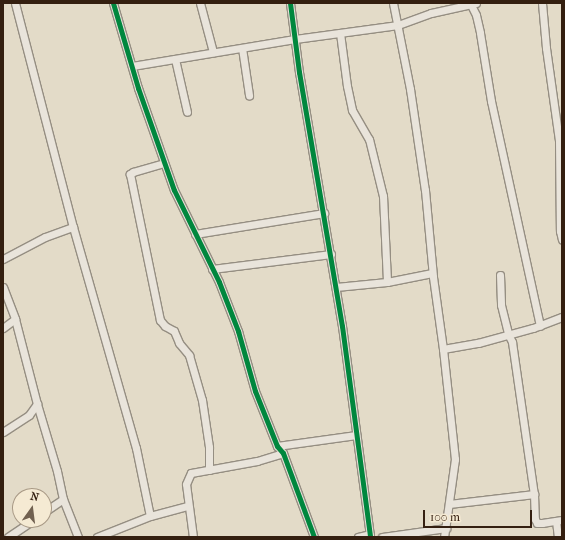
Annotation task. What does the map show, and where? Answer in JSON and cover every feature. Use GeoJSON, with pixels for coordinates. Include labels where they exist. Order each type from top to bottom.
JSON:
{"type":"FeatureCollection","features":[{"type":"Feature","properties":{"kind":"street"},"geometry":{"type":"LineString","coordinates":[[15,3],[73,227],[136,448],[150,516]]}},
{"type":"Feature","properties":{"kind":"street"},"geometry":{"type":"LineString","coordinates":[[113,3],[132,66],[174,190],[212,269],[238,330],[255,391],[276,446],[283,453],[314,537]]}},
{"type":"Feature","properties":{"kind":"street"},"geometry":{"type":"LineString","coordinates":[[200,3],[213,52]]}},
{"type":"Feature","properties":{"kind":"street"},"geometry":{"type":"LineString","coordinates":[[290,3],[294,39],[336,287],[370,536],[358,537]]}},
{"type":"Feature","properties":{"kind":"street"},"geometry":{"type":"LineString","coordinates":[[394,3],[410,89],[425,190],[432,273],[443,349],[454,459],[444,537]]}},
{"type":"Feature","properties":{"kind":"street"},"geometry":{"type":"LineString","coordinates":[[132,66],[294,39],[398,25],[431,13],[472,3],[479,27],[491,101],[540,326]]}},
{"type":"Feature","properties":{"kind":"street"},"geometry":{"type":"LineString","coordinates":[[542,3],[546,48],[559,141],[561,167],[560,231],[562,240]]}},
{"type":"Feature","properties":{"kind":"street"},"geometry":{"type":"LineString","coordinates":[[340,33],[347,86],[352,110],[369,139],[383,196],[387,282]]}},
{"type":"Feature","properties":{"kind":"street"},"geometry":{"type":"LineString","coordinates":[[242,48],[249,95]]}},
{"type":"Feature","properties":{"kind":"street"},"geometry":{"type":"LineString","coordinates":[[175,59],[187,112]]}},
{"type":"Feature","properties":{"kind":"street"},"geometry":{"type":"LineString","coordinates":[[164,163],[130,174],[160,320],[165,326],[174,332],[179,343],[189,355],[202,400],[209,448],[209,470]]}},
{"type":"Feature","properties":{"kind":"street"},"geometry":{"type":"LineString","coordinates":[[195,234],[324,213]]}},
{"type":"Feature","properties":{"kind":"street"},"geometry":{"type":"LineString","coordinates":[[3,259],[45,237],[73,227]]}},
{"type":"Feature","properties":{"kind":"street"},"geometry":{"type":"LineString","coordinates":[[212,269],[331,254]]}},
{"type":"Feature","properties":{"kind":"street"},"geometry":{"type":"LineString","coordinates":[[336,287],[387,282],[432,273]]}},
{"type":"Feature","properties":{"kind":"street"},"geometry":{"type":"LineString","coordinates":[[500,275],[501,305],[508,334],[512,342],[534,494],[535,519],[537,523],[559,521],[558,537]]}},
{"type":"Feature","properties":{"kind":"street"},"geometry":{"type":"LineString","coordinates":[[3,287],[15,319],[37,404],[57,471],[63,499],[78,537]]}},
{"type":"Feature","properties":{"kind":"street"},"geometry":{"type":"LineString","coordinates":[[443,349],[478,343],[540,326],[562,317]]}},
{"type":"Feature","properties":{"kind":"street"},"geometry":{"type":"LineString","coordinates":[[3,328],[15,319]]}},
{"type":"Feature","properties":{"kind":"street"},"geometry":{"type":"LineString","coordinates":[[3,432],[29,415],[37,404]]}},
{"type":"Feature","properties":{"kind":"street"},"geometry":{"type":"LineString","coordinates":[[276,446],[356,435]]}},
{"type":"Feature","properties":{"kind":"street"},"geometry":{"type":"LineString","coordinates":[[193,537],[188,506],[187,479],[191,473],[257,461],[283,453]]}},
{"type":"Feature","properties":{"kind":"street"},"geometry":{"type":"LineString","coordinates":[[449,504],[534,494]]}},
{"type":"Feature","properties":{"kind":"street"},"geometry":{"type":"LineString","coordinates":[[52,507],[63,499]]}},
{"type":"Feature","properties":{"kind":"street"},"geometry":{"type":"LineString","coordinates":[[97,537],[116,533],[150,516],[188,506]]}},
{"type":"Feature","properties":{"kind":"street"},"geometry":{"type":"LineString","coordinates":[[8,537],[21,528]]}},
{"type":"Feature","properties":{"kind":"street"},"geometry":{"type":"LineString","coordinates":[[382,537],[446,528]]}},
{"type":"Feature","properties":{"kind":"cycle path"},"geometry":{"type":"LineString","coordinates":[[113,3],[138,88],[174,190],[219,282],[238,331],[255,391],[277,446],[283,453],[314,537]]}},
{"type":"Feature","properties":{"kind":"cycle path"},"geometry":{"type":"LineString","coordinates":[[290,3],[299,72],[342,326],[370,537]]}}]}
